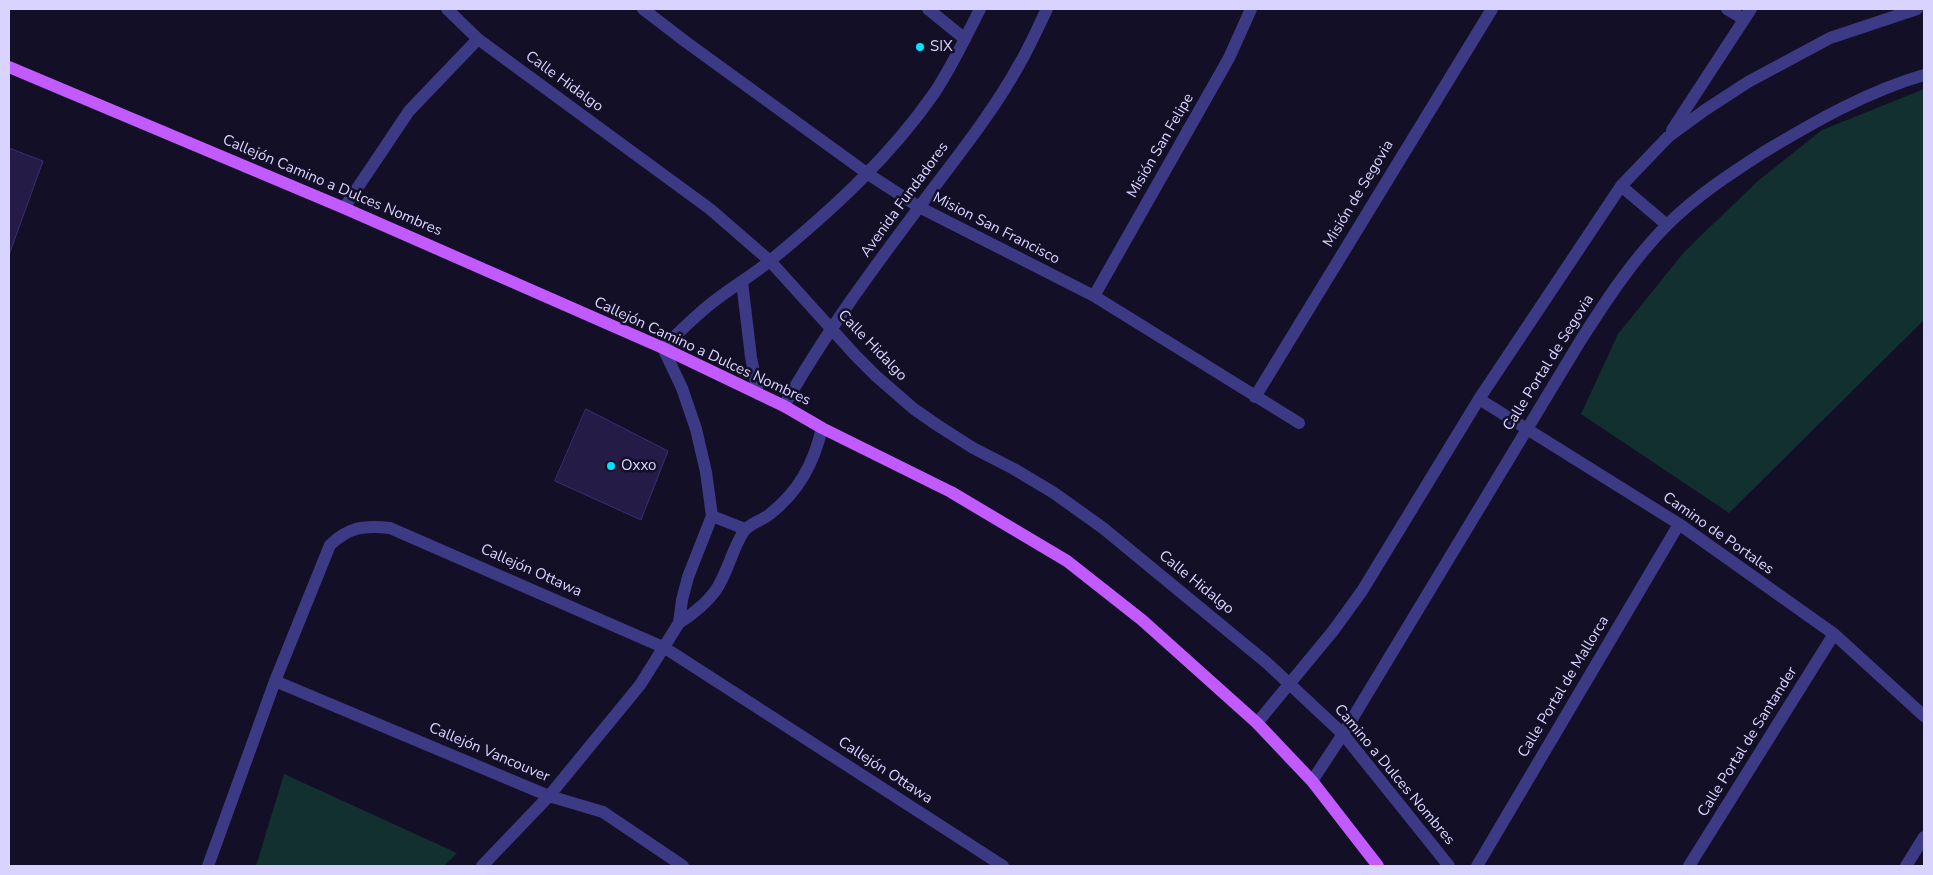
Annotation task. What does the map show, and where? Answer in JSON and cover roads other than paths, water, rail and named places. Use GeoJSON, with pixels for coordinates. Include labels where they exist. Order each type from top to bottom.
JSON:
{"type":"FeatureCollection","features":[{"type":"Feature","properties":{"kind":"main road","name":"Callejón Camino a Dulces Nombres"},"geometry":{"type":"LineString","coordinates":[[9,67],[344,208],[662,348],[784,406],[822,428],[951,492],[1067,561],[1142,620],[1257,723],[1312,781]]}},
{"type":"Feature","properties":{"kind":"main road"},"geometry":{"type":"LineString","coordinates":[[1312,781],[1378,866]]}},
{"type":"Feature","properties":{"kind":"street","name":"Calle Hidalgo"},"geometry":{"type":"LineString","coordinates":[[447,9],[478,39],[710,209],[770,261],[876,376],[914,409],[973,448],[1014,469],[1054,493],[1103,528],[1219,622],[1291,684]]}},
{"type":"Feature","properties":{"kind":"street","name":"Mision San Francisco"},"geometry":{"type":"LineString","coordinates":[[643,9],[868,174],[919,207],[1094,296],[1299,423]]}},
{"type":"Feature","properties":{"kind":"street"},"geometry":{"type":"LineString","coordinates":[[928,9],[965,39]]}},
{"type":"Feature","properties":{"kind":"street"},"geometry":{"type":"LineString","coordinates":[[482,866],[549,796],[640,685],[679,623],[688,577],[712,516],[706,472],[696,429],[682,388],[662,348],[707,307],[770,261],[868,174],[905,132],[935,91],[980,9]]}},
{"type":"Feature","properties":{"kind":"street","name":"Avenida Fundadores"},"geometry":{"type":"LineString","coordinates":[[784,406],[806,366],[832,328],[975,133],[1020,63],[1047,9]]}},
{"type":"Feature","properties":{"kind":"street","name":"Misión San Felipe"},"geometry":{"type":"LineString","coordinates":[[1094,296],[1229,58],[1252,9]]}},
{"type":"Feature","properties":{"kind":"street","name":"Misión de Segovia"},"geometry":{"type":"LineString","coordinates":[[1255,397],[1492,9]]}},
{"type":"Feature","properties":{"kind":"street"},"geometry":{"type":"LineString","coordinates":[[1668,137],[1748,14],[1727,9]]}},
{"type":"Feature","properties":{"kind":"street"},"geometry":{"type":"LineString","coordinates":[[1257,723],[1291,684],[1362,591],[1478,399],[1621,186],[1668,137],[1748,82],[1830,38],[1917,9]]}},
{"type":"Feature","properties":{"kind":"street"},"geometry":{"type":"LineString","coordinates":[[344,208],[409,111],[478,39]]}},
{"type":"Feature","properties":{"kind":"street","name":"Calle Portal de Segovia"},"geometry":{"type":"LineString","coordinates":[[1312,781],[1343,734],[1578,343],[1610,296],[1667,225],[1720,180],[1807,126],[1899,82],[1924,75]]}},
{"type":"Feature","properties":{"kind":"street"},"geometry":{"type":"LineString","coordinates":[[1621,186],[1667,225]]}},
{"type":"Feature","properties":{"kind":"street"},"geometry":{"type":"LineString","coordinates":[[742,282],[747,329],[758,394]]}},
{"type":"Feature","properties":{"kind":"street","name":"Camino de Portales"},"geometry":{"type":"LineString","coordinates":[[1478,399],[1679,524],[1834,634],[1924,716]]}},
{"type":"Feature","properties":{"kind":"street"},"geometry":{"type":"LineString","coordinates":[[679,623],[699,609],[716,590],[745,529],[765,518],[782,505],[797,488],[809,470],[822,428]]}},
{"type":"Feature","properties":{"kind":"street"},"geometry":{"type":"LineString","coordinates":[[712,516],[745,529]]}},
{"type":"Feature","properties":{"kind":"street","name":"Calle Portal de Mallorca"},"geometry":{"type":"LineString","coordinates":[[1478,866],[1679,524]]}},
{"type":"Feature","properties":{"kind":"street","name":"Callejón Ottawa"},"geometry":{"type":"LineString","coordinates":[[208,866],[275,681],[330,546],[341,534],[355,528],[372,526],[390,528],[665,648],[1003,866]]}},
{"type":"Feature","properties":{"kind":"street","name":"Calle Portal de Santander"},"geometry":{"type":"LineString","coordinates":[[1689,866],[1834,634]]}},
{"type":"Feature","properties":{"kind":"street","name":"Callejón Vancouver"},"geometry":{"type":"LineString","coordinates":[[275,681],[549,796],[603,812],[683,866]]}},
{"type":"Feature","properties":{"kind":"street","name":"Camino a Dulces Nombres"},"geometry":{"type":"LineString","coordinates":[[1291,684],[1343,734],[1449,866]]}},
{"type":"Feature","properties":{"kind":"street"},"geometry":{"type":"LineString","coordinates":[[1906,866],[1924,837]]}},
{"type":"Feature","properties":{"kind":"place","name":"SIX"},"geometry":{"type":"Point","coordinates":[920,47]}},
{"type":"Feature","properties":{"kind":"place","name":"Oxxo"},"geometry":{"type":"Point","coordinates":[611,466]}}]}
